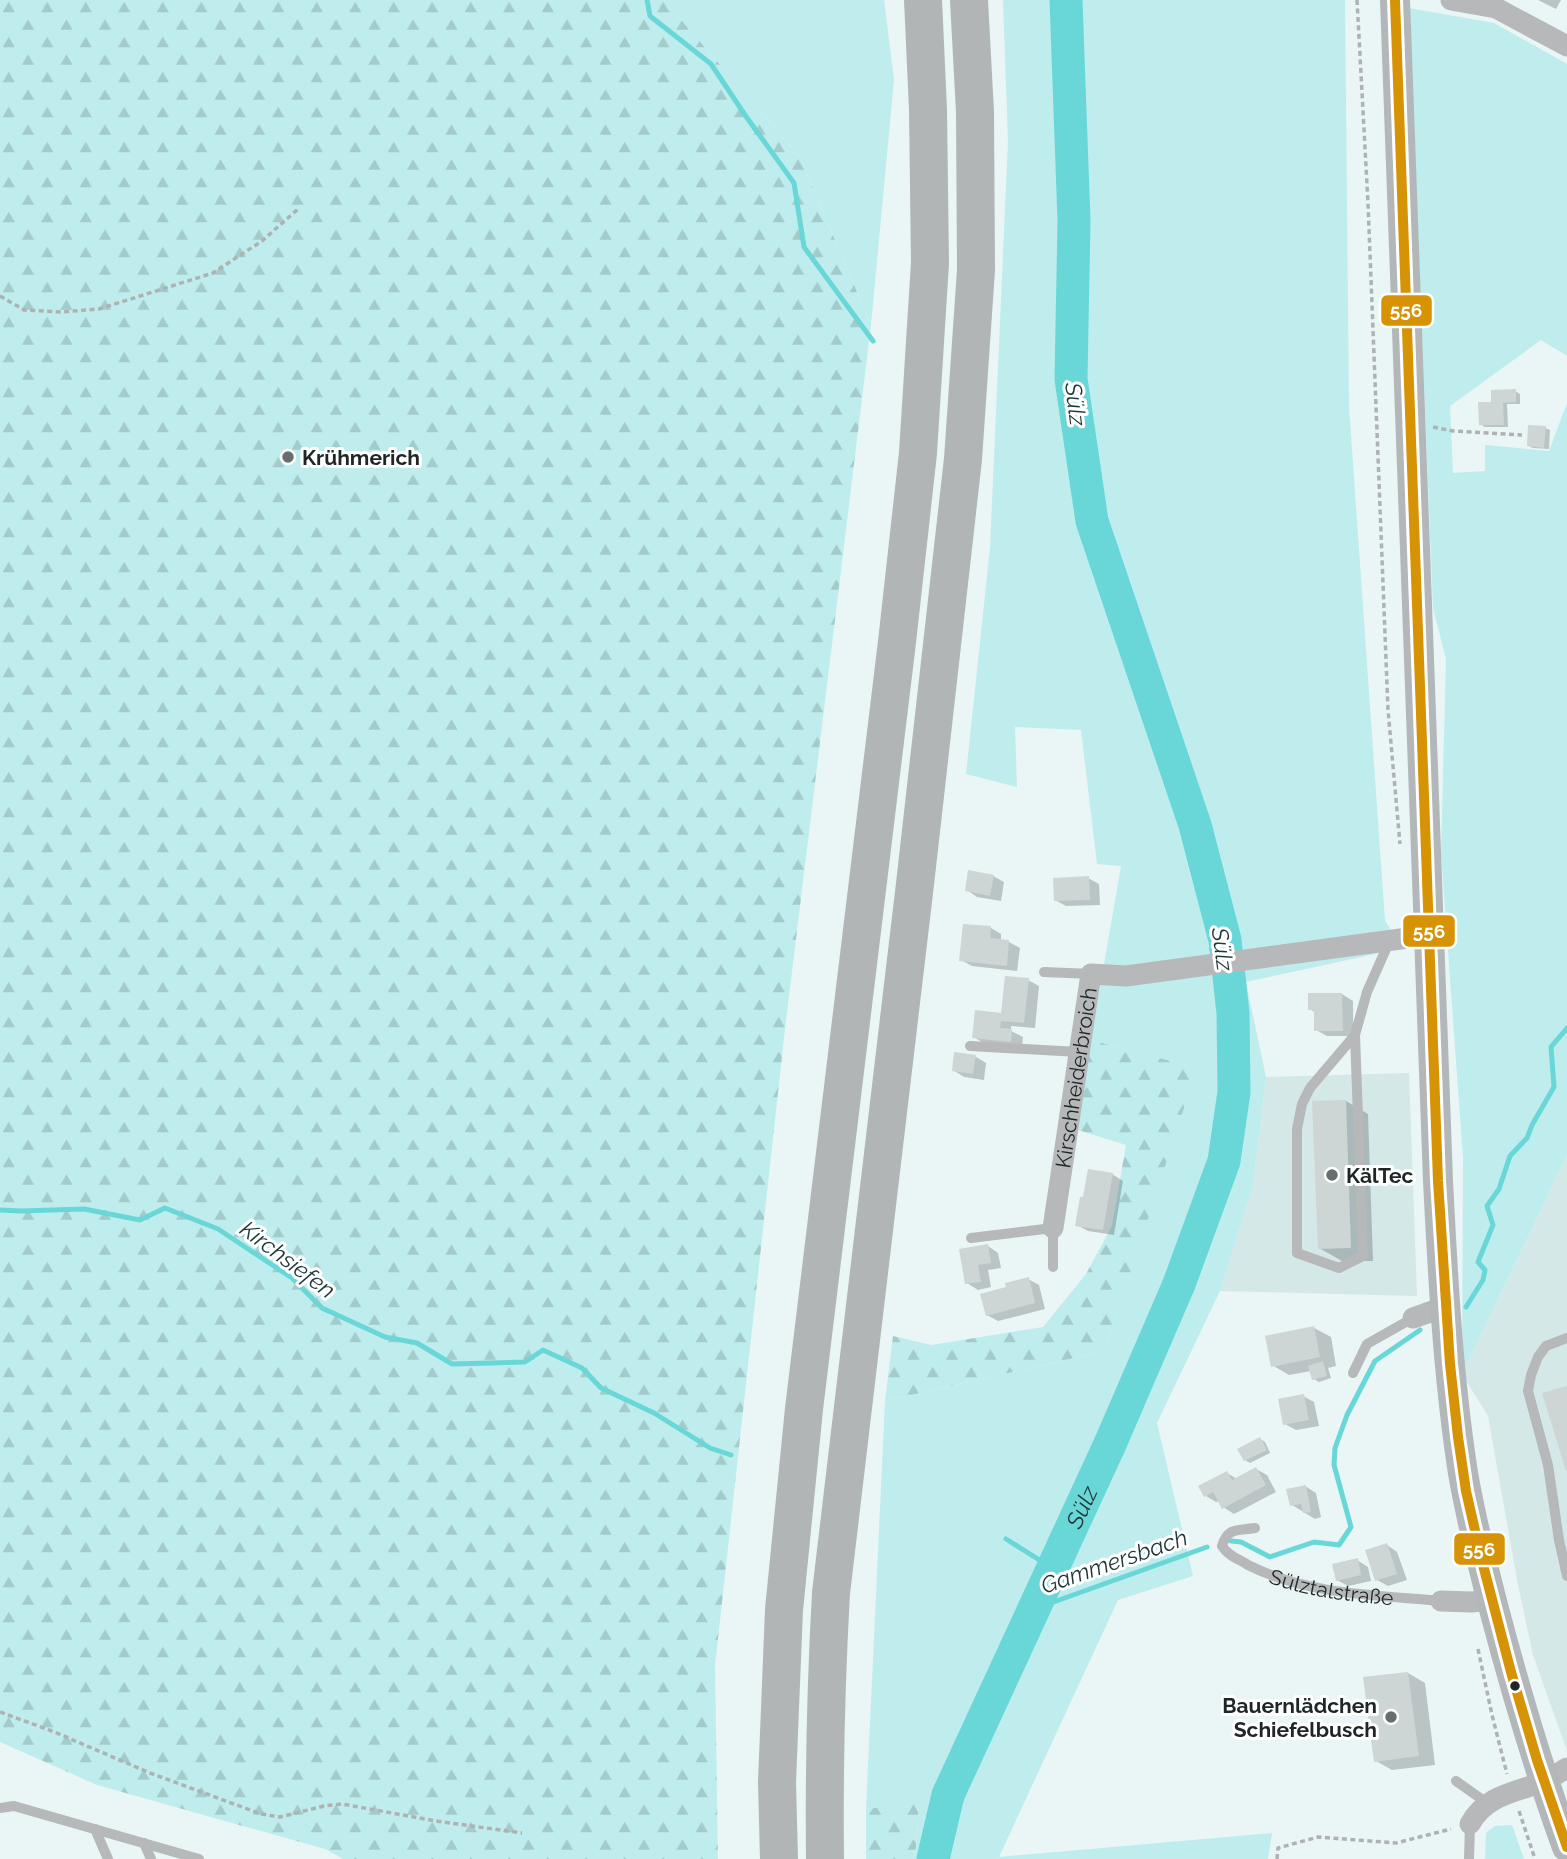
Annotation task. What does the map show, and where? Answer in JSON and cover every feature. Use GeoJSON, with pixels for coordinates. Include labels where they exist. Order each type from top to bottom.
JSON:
{"type":"FeatureCollection","features":[{"type":"Feature","properties":{"kind":"highway"},"geometry":{"type":"LineString","coordinates":[[779,1859],[777,1782],[785,1596],[804,1409],[918,453],[930,263],[923,0]]}},
{"type":"Feature","properties":{"kind":"highway"},"geometry":{"type":"LineString","coordinates":[[825,1859],[825,1707],[831,1593],[963,459],[976,270],[975,112],[969,0]]}},
{"type":"Feature","properties":{"kind":"main road"},"geometry":{"type":"LineString","coordinates":[[1395,8],[1438,1168],[1444,1307],[1451,1384],[1464,1475],[1492,1600],[1513,1681],[1559,1780],[1567,1847]]}},
{"type":"Feature","properties":{"kind":"street"},"geometry":{"type":"LineString","coordinates":[[1451,0],[1496,8],[1567,46]]}},
{"type":"Feature","properties":{"kind":"street","name":"Kirschheiderbroich"},"geometry":{"type":"LineString","coordinates":[[1053,1228],[1091,974],[1126,975],[1171,970],[1430,935]]}},
{"type":"Feature","properties":{"kind":"street"},"geometry":{"type":"LineString","coordinates":[[1413,1318],[1444,1307]]}},
{"type":"Feature","properties":{"kind":"street","name":"Sülztalstraße"},"geometry":{"type":"LineString","coordinates":[[1441,1601],[1492,1600]]}},
{"type":"Feature","properties":{"kind":"street"},"geometry":{"type":"LineString","coordinates":[[1471,1824],[1477,1811],[1487,1803],[1512,1792],[1559,1780]]}},
{"type":"Feature","properties":{"kind":"lane"},"geometry":{"type":"LineString","coordinates":[[1355,1035],[1310,1088],[1302,1104],[1297,1129],[1297,1253],[1339,1268],[1363,1256],[1355,1035],[1367,992],[1390,940]]}},
{"type":"Feature","properties":{"kind":"lane"},"geometry":{"type":"LineString","coordinates":[[1044,972],[1091,974]]}},
{"type":"Feature","properties":{"kind":"lane"},"geometry":{"type":"LineString","coordinates":[[970,1046],[1079,1052]]}},
{"type":"Feature","properties":{"kind":"lane"},"geometry":{"type":"LineString","coordinates":[[971,1238],[1053,1228],[1053,1267]]}},
{"type":"Feature","properties":{"kind":"lane"},"geometry":{"type":"LineString","coordinates":[[1353,1373],[1367,1344],[1413,1318]]}},
{"type":"Feature","properties":{"kind":"lane"},"geometry":{"type":"LineString","coordinates":[[1567,1338],[1546,1346],[1538,1357],[1528,1391],[1548,1465],[1563,1540],[1567,1576]]}},
{"type":"Feature","properties":{"kind":"lane","name":"Sülztalstraße"},"geometry":{"type":"LineString","coordinates":[[1255,1528],[1229,1532],[1222,1546],[1226,1553],[1264,1573],[1328,1590],[1441,1601]]}},
{"type":"Feature","properties":{"kind":"lane"},"geometry":{"type":"LineString","coordinates":[[1456,1781],[1487,1803]]}},
{"type":"Feature","properties":{"kind":"lane"},"geometry":{"type":"LineString","coordinates":[[0,1808],[14,1806],[194,1858]]}},
{"type":"Feature","properties":{"kind":"lane"},"geometry":{"type":"LineString","coordinates":[[1469,1859],[1471,1824]]}},
{"type":"Feature","properties":{"kind":"lane"},"geometry":{"type":"LineString","coordinates":[[95,1829],[108,1859]]}},
{"type":"Feature","properties":{"kind":"lane"},"geometry":{"type":"LineString","coordinates":[[144,1843],[151,1859]]}},
{"type":"Feature","properties":{"kind":"path"},"geometry":{"type":"LineString","coordinates":[[0,296],[24,310],[61,312],[99,309],[213,273],[262,241],[298,209]]}},
{"type":"Feature","properties":{"kind":"path"},"geometry":{"type":"LineString","coordinates":[[1410,422],[1452,431],[1522,435]]}},
{"type":"Feature","properties":{"kind":"path"},"geometry":{"type":"LineString","coordinates":[[0,1712],[150,1773],[261,1814],[280,1817],[342,1804],[522,1833]]}},
{"type":"Feature","properties":{"kind":"path"},"geometry":{"type":"LineString","coordinates":[[1277,1859],[1278,1849],[1318,1837],[1396,1843],[1471,1824]]}},
{"type":"Feature","properties":{"kind":"shaded area"},"geometry":{"type":"Polygon","coordinates":[[[1409,1073],[1417,1296],[1220,1291],[1253,1186],[1266,1077],[1409,1073]]]}},
{"type":"Feature","properties":{"kind":"shaded area"},"geometry":{"type":"Polygon","coordinates":[[[1567,1156],[1567,1751],[1533,1655],[1488,1416],[1462,1374],[1567,1156]]]}},
{"type":"Feature","properties":{"kind":"green space"},"geometry":{"type":"Polygon","coordinates":[[[0,0],[664,0],[800,157],[871,325],[785,1029],[715,1666],[718,1859],[343,1859],[325,1849],[97,1785],[0,1742],[0,0]]]}},
{"type":"Feature","properties":{"kind":"green space"},"geometry":{"type":"Polygon","coordinates":[[[664,0],[884,0],[894,80],[871,325],[800,157],[664,0]]]}},
{"type":"Feature","properties":{"kind":"green space"},"geometry":{"type":"Polygon","coordinates":[[[1003,0],[1345,0],[1349,406],[1385,921],[1403,948],[1246,982],[1266,1077],[1253,1186],[1220,1291],[1157,1423],[1193,1576],[1118,1600],[999,1857],[1272,1833],[1268,1859],[915,1859],[919,1805],[866,1809],[885,1401],[1105,1351],[1196,1068],[1091,1040],[1121,866],[1097,864],[1081,730],[1015,727],[1017,787],[966,774],[990,548],[1008,141],[1003,0]]]}},
{"type":"Feature","properties":{"kind":"green space"},"geometry":{"type":"Polygon","coordinates":[[[1409,8],[1494,23],[1567,64],[1567,356],[1541,340],[1450,406],[1453,473],[1485,471],[1485,445],[1549,451],[1567,403],[1567,1156],[1462,1374],[1463,1158],[1441,853],[1446,659],[1433,608],[1409,8]]]}},
{"type":"Feature","properties":{"kind":"green space"},"geometry":{"type":"Polygon","coordinates":[[[1091,1040],[1197,1068],[1105,1351],[885,1401],[893,1336],[931,1345],[1043,1327],[1086,1274],[1112,1226],[1126,1145],[1078,1130],[1091,1040]]]}},
{"type":"Feature","properties":{"kind":"green space"},"geometry":{"type":"Polygon","coordinates":[[[919,1804],[915,1859],[866,1859],[866,1809],[919,1804]]]}},
{"type":"Feature","properties":{"kind":"green space"},"geometry":{"type":"Polygon","coordinates":[[[1512,1825],[1524,1859],[1485,1859],[1486,1833],[1495,1826],[1512,1825]]]}},
{"type":"Feature","properties":{"kind":"building"},"geometry":{"type":"Polygon","coordinates":[[[1516,389],[1516,402],[1503,403],[1504,425],[1479,425],[1478,402],[1491,402],[1491,390],[1516,389]]]}},
{"type":"Feature","properties":{"kind":"building"},"geometry":{"type":"Polygon","coordinates":[[[1528,425],[1546,426],[1544,448],[1527,446],[1528,425]]]}},
{"type":"Feature","properties":{"kind":"building"},"geometry":{"type":"Polygon","coordinates":[[[968,870],[994,875],[990,896],[965,891],[968,870]]]}},
{"type":"Feature","properties":{"kind":"building"},"geometry":{"type":"Polygon","coordinates":[[[1089,876],[1090,900],[1054,901],[1053,878],[1089,876]]]}},
{"type":"Feature","properties":{"kind":"building"},"geometry":{"type":"Polygon","coordinates":[[[963,924],[991,926],[990,938],[1009,940],[1007,966],[959,961],[963,924]]]}},
{"type":"Feature","properties":{"kind":"building"},"geometry":{"type":"Polygon","coordinates":[[[1005,976],[1029,978],[1024,1023],[1001,1021],[1000,1028],[1012,1029],[1011,1042],[972,1038],[975,1010],[1001,1013],[1005,976]]]}},
{"type":"Feature","properties":{"kind":"building"},"geometry":{"type":"Polygon","coordinates":[[[1308,993],[1342,993],[1343,1031],[1314,1031],[1314,1010],[1308,1010],[1308,993]]]}},
{"type":"Feature","properties":{"kind":"building"},"geometry":{"type":"Polygon","coordinates":[[[954,1052],[976,1055],[973,1074],[952,1071],[954,1052]]]}},
{"type":"Feature","properties":{"kind":"building","name":"KälTec"},"geometry":{"type":"Polygon","coordinates":[[[1346,1100],[1351,1248],[1318,1249],[1312,1101],[1346,1100]]]}},
{"type":"Feature","properties":{"kind":"building"},"geometry":{"type":"Polygon","coordinates":[[[1088,1169],[1113,1173],[1103,1230],[1075,1226],[1088,1169]]]}},
{"type":"Feature","properties":{"kind":"building"},"geometry":{"type":"Polygon","coordinates":[[[988,1244],[991,1263],[978,1265],[981,1282],[965,1284],[959,1249],[988,1244]]]}},
{"type":"Feature","properties":{"kind":"building"},"geometry":{"type":"Polygon","coordinates":[[[1029,1277],[1035,1303],[986,1316],[980,1294],[1006,1287],[1005,1283],[1029,1277]]]}},
{"type":"Feature","properties":{"kind":"building"},"geometry":{"type":"Polygon","coordinates":[[[1314,1326],[1320,1357],[1271,1367],[1265,1336],[1314,1326]]]}},
{"type":"Feature","properties":{"kind":"building"},"geometry":{"type":"Polygon","coordinates":[[[1323,1361],[1327,1376],[1312,1380],[1308,1366],[1323,1361]]]}},
{"type":"Feature","properties":{"kind":"building"},"geometry":{"type":"Polygon","coordinates":[[[1567,1386],[1567,1471],[1566,1471],[1542,1393],[1567,1386]]]}},
{"type":"Feature","properties":{"kind":"building"},"geometry":{"type":"Polygon","coordinates":[[[1304,1394],[1309,1420],[1283,1425],[1278,1399],[1304,1394]]]}},
{"type":"Feature","properties":{"kind":"building"},"geometry":{"type":"Polygon","coordinates":[[[1260,1437],[1267,1450],[1244,1461],[1237,1449],[1260,1437]]]}},
{"type":"Feature","properties":{"kind":"building"},"geometry":{"type":"Polygon","coordinates":[[[1256,1467],[1266,1485],[1222,1509],[1213,1492],[1204,1497],[1198,1486],[1227,1471],[1232,1480],[1256,1467]]]}},
{"type":"Feature","properties":{"kind":"building"},"geometry":{"type":"Polygon","coordinates":[[[1306,1485],[1311,1512],[1303,1513],[1301,1504],[1290,1506],[1286,1489],[1306,1485]]]}},
{"type":"Feature","properties":{"kind":"building"},"geometry":{"type":"Polygon","coordinates":[[[1387,1543],[1397,1574],[1375,1581],[1365,1550],[1387,1543]]]}},
{"type":"Feature","properties":{"kind":"building"},"geometry":{"type":"Polygon","coordinates":[[[1358,1558],[1361,1575],[1336,1581],[1332,1564],[1358,1558]]]}},
{"type":"Feature","properties":{"kind":"building","name":"Bauernlädchen Schiefelbusch"},"geometry":{"type":"Polygon","coordinates":[[[1408,1672],[1419,1756],[1374,1762],[1363,1677],[1408,1672]]]}},
{"type":"Feature","properties":{"kind":"waterway"},"geometry":{"type":"LineString","coordinates":[[647,0],[650,16],[711,64],[794,183],[804,247],[873,341]]}},
{"type":"Feature","properties":{"kind":"waterway","name":"Sülz"},"geometry":{"type":"LineString","coordinates":[[933,1859],[948,1795],[1110,1444],[1179,1284],[1224,1161],[1234,1092],[1233,1013],[1225,940],[1195,825],[1092,521],[1071,379],[1074,221],[1066,0]]}},
{"type":"Feature","properties":{"kind":"waterway","name":"Gammersbach"},"geometry":{"type":"LineString","coordinates":[[1466,1307],[1483,1280],[1485,1270],[1478,1262],[1493,1225],[1487,1206],[1499,1189],[1510,1156],[1527,1138],[1554,1087],[1551,1047],[1567,1028]]}},
{"type":"Feature","properties":{"kind":"waterway","name":"Kirchsiefen"},"geometry":{"type":"LineString","coordinates":[[0,1210],[84,1209],[140,1220],[165,1208],[218,1229],[292,1278],[322,1308],[385,1337],[417,1343],[452,1364],[525,1362],[543,1350],[582,1368],[601,1388],[654,1413],[710,1448],[731,1455]]}},
{"type":"Feature","properties":{"kind":"waterway","name":"Gammersbach"},"geometry":{"type":"LineString","coordinates":[[1231,1541],[1241,1542],[1270,1557],[1314,1542],[1339,1545],[1351,1527],[1334,1465],[1335,1448],[1347,1415],[1375,1361],[1420,1330]]}},
{"type":"Feature","properties":{"kind":"waterway","name":"Kirchsiefen"},"geometry":{"type":"LineString","coordinates":[[1006,1539],[1052,1568]]}},
{"type":"Feature","properties":{"kind":"waterway","name":"Gammersbach"},"geometry":{"type":"LineString","coordinates":[[1034,1608],[1207,1547]]}},
{"type":"Feature","properties":{"kind":"transit line","name":"556"},"geometry":{"type":"LineString","coordinates":[[1395,0],[1438,1181],[1450,1364],[1466,1491],[1482,1561],[1537,1760],[1567,1847]]}},
{"type":"Feature","properties":{"kind":"place","name":"Krühmerich"},"geometry":{"type":"Point","coordinates":[288,457]}},
{"type":"Feature","properties":{"kind":"place","name":"KälTec"},"geometry":{"type":"Point","coordinates":[1332,1175]}},
{"type":"Feature","properties":{"kind":"place","name":"Bauernlädchen Schiefelbusch"},"geometry":{"type":"Point","coordinates":[1391,1717]}}]}
